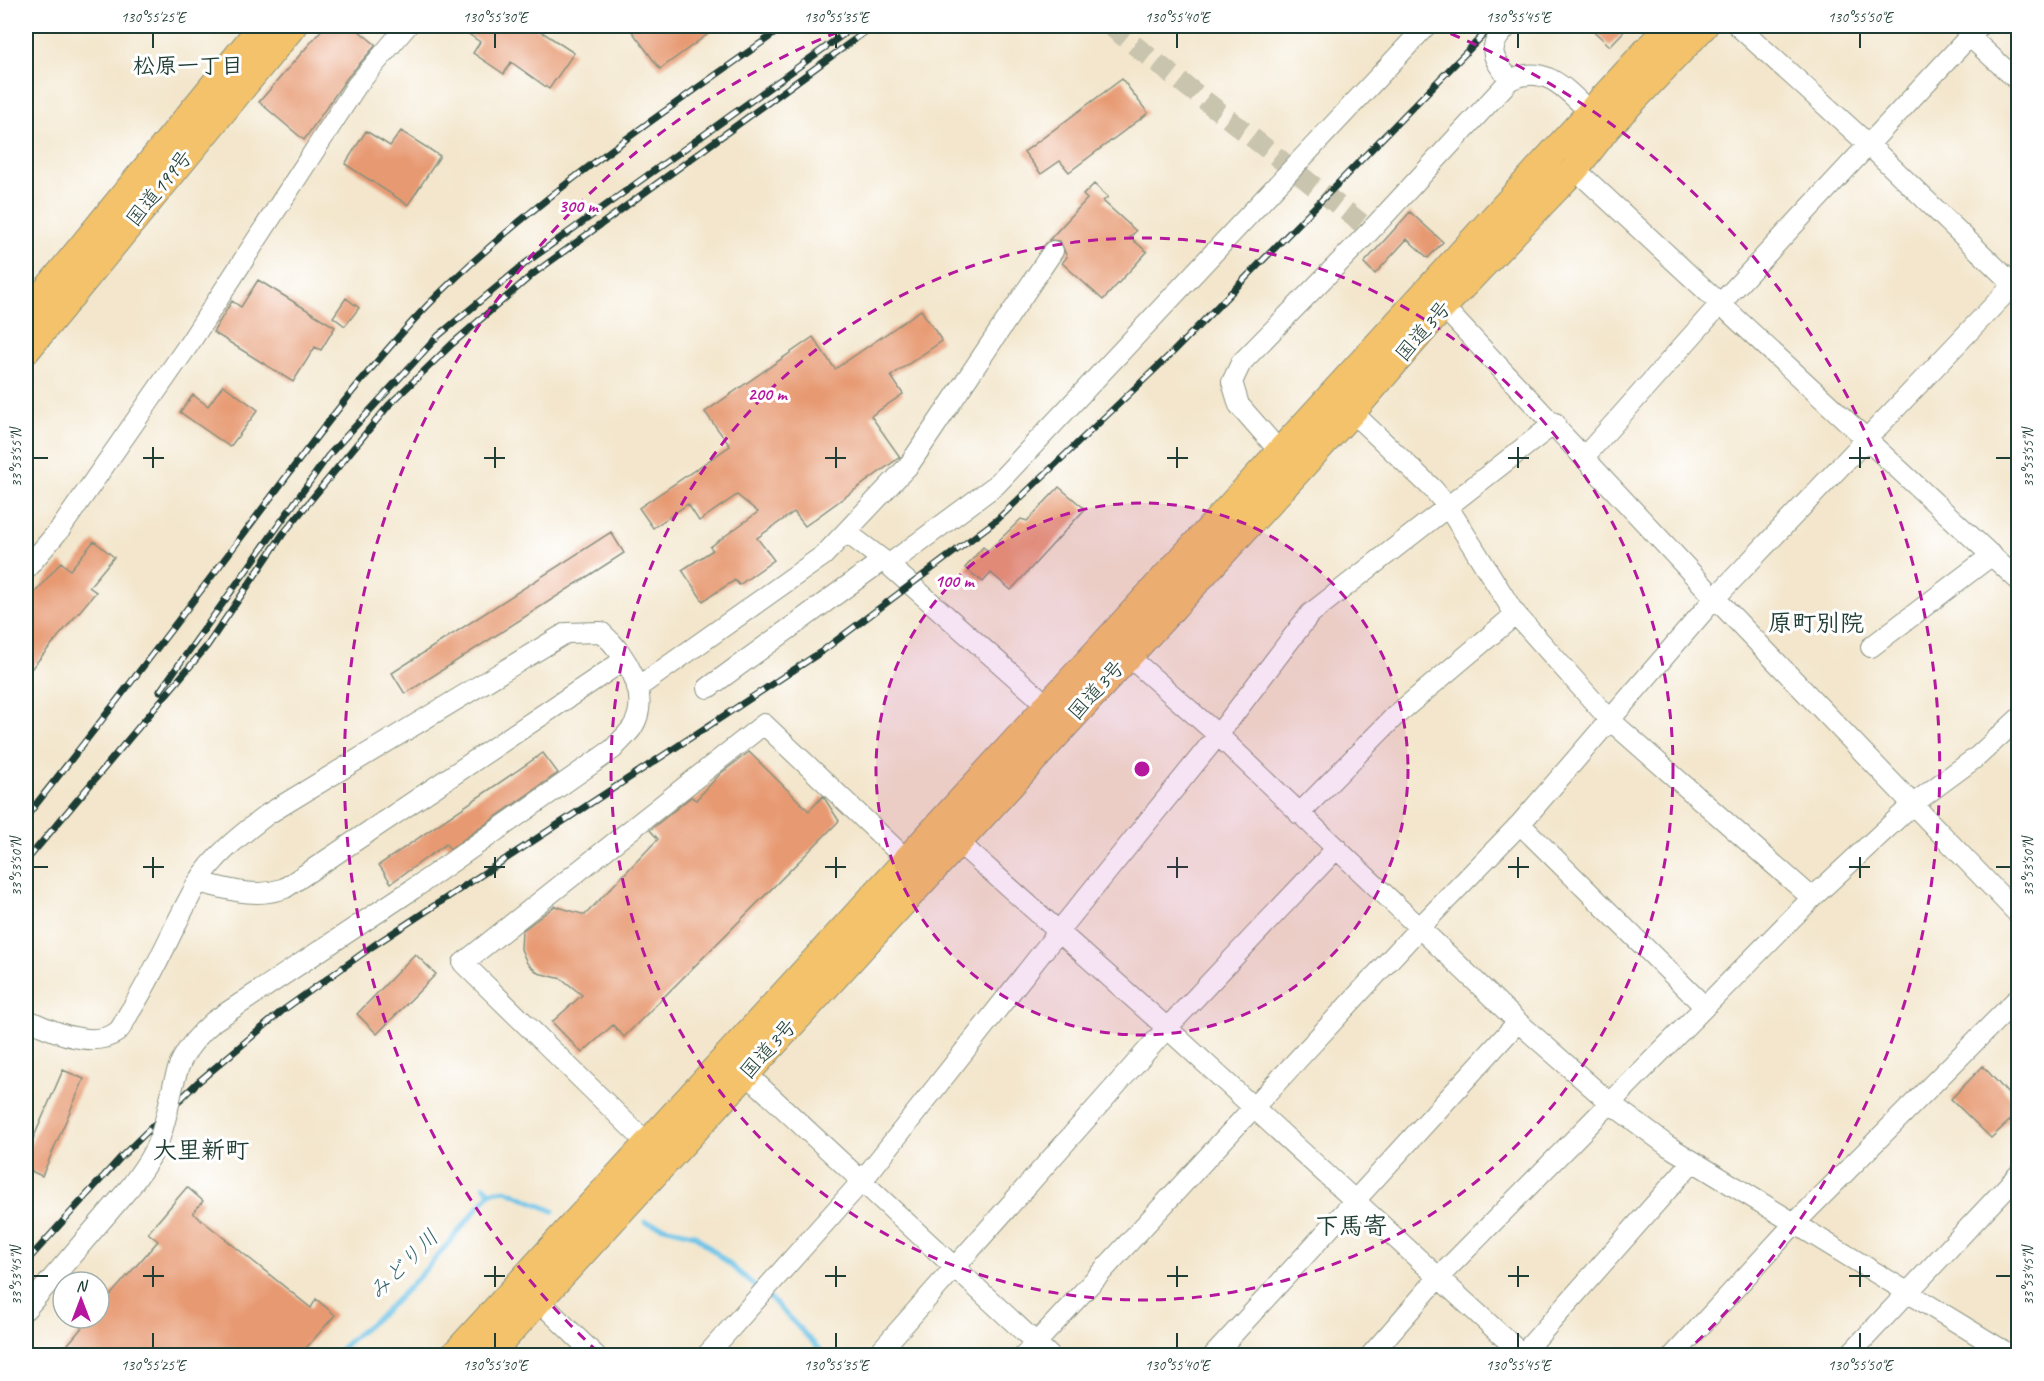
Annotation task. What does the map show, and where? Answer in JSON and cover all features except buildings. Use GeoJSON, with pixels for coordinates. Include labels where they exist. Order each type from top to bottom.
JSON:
{"type":"FeatureCollection","features":[{"type":"Feature","properties":{"kind":"highway","name":"国道199号"},"geometry":{"type":"LineString","coordinates":[[26,315],[262,26]]}},
{"type":"Feature","properties":{"kind":"highway","name":"国道199号"},"geometry":{"type":"LineString","coordinates":[[26,351],[293,26]]}},
{"type":"Feature","properties":{"kind":"highway","name":"国道3号"},"geometry":{"type":"LineString","coordinates":[[453,1356],[529,1292],[1598,120],[1669,26]]}},
{"type":"Feature","properties":{"kind":"highway","name":"国道3号"},"geometry":{"type":"LineString","coordinates":[[1288,461],[1352,412],[1436,299],[1575,168],[1598,120],[1704,26]]}},
{"type":"Feature","properties":{"kind":"highway","name":"国道3号"},"geometry":{"type":"LineString","coordinates":[[736,1065],[907,860],[948,833],[1047,705],[1118,647]]}},
{"type":"Feature","properties":{"kind":"highway","name":"国道3号"},"geometry":{"type":"LineString","coordinates":[[488,1356],[529,1292]]}},
{"type":"Feature","properties":{"kind":"street"},"geometry":{"type":"LineString","coordinates":[[26,568],[61,528],[189,344],[357,85],[407,26]]}},
{"type":"Feature","properties":{"kind":"street"},"geometry":{"type":"LineString","coordinates":[[708,688],[996,485],[1426,26]]}},
{"type":"Feature","properties":{"kind":"street"},"geometry":{"type":"LineString","coordinates":[[1508,26],[1493,45],[1494,58],[1510,80]]}},
{"type":"Feature","properties":{"kind":"street"},"geometry":{"type":"LineString","coordinates":[[736,1065],[956,1266],[1037,1351],[1421,926],[1520,824],[1714,598],[2017,284],[1738,26]]}},
{"type":"Feature","properties":{"kind":"street"},"geometry":{"type":"LineString","coordinates":[[1585,456],[1721,303],[1870,146],[1974,31],[2019,81]]}},
{"type":"Feature","properties":{"kind":"street"},"geometry":{"type":"LineString","coordinates":[[1288,461],[1239,405],[1232,382],[1241,363],[1366,227],[1510,80],[1528,73],[1550,77],[1598,120]]}},
{"type":"Feature","properties":{"kind":"street"},"geometry":{"type":"LineString","coordinates":[[1575,168],[2019,580]]}},
{"type":"Feature","properties":{"kind":"street"},"geometry":{"type":"LineString","coordinates":[[637,688],[824,555],[846,532],[909,465],[1053,251]]}},
{"type":"Feature","properties":{"kind":"street"},"geometry":{"type":"LineString","coordinates":[[1436,299],[1555,423],[1714,598],[1913,804],[2016,906]]}},
{"type":"Feature","properties":{"kind":"street"},"geometry":{"type":"LineString","coordinates":[[1352,412],[1433,489],[1448,507],[1516,614],[1610,720],[1812,898]]}},
{"type":"Feature","properties":{"kind":"street"},"geometry":{"type":"LineString","coordinates":[[706,1356],[862,1181],[1059,931],[1218,735],[1310,614],[1555,423]]}},
{"type":"Feature","properties":{"kind":"street"},"geometry":{"type":"LineString","coordinates":[[846,532],[885,562],[1047,705]]}},
{"type":"Feature","properties":{"kind":"street"},"geometry":{"type":"LineString","coordinates":[[1871,647],[1992,555]]}},
{"type":"Feature","properties":{"kind":"street"},"geometry":{"type":"LineString","coordinates":[[1299,814],[1395,716],[1516,614]]}},
{"type":"Feature","properties":{"kind":"street"},"geometry":{"type":"LineString","coordinates":[[26,1019],[58,1033],[82,1038],[95,1039],[117,1032],[141,994],[198,882],[228,845],[268,814],[566,633],[601,632],[614,644],[636,680],[640,705],[633,726],[613,749],[413,889],[214,1021],[198,1035],[182,1058],[172,1081],[160,1137],[150,1158],[131,1186],[26,1309]]}},
{"type":"Feature","properties":{"kind":"street"},"geometry":{"type":"LineString","coordinates":[[1118,647],[1218,735],[1299,814],[1421,926],[1518,1022],[1610,1103],[1693,1161],[2012,1356]]}},
{"type":"Feature","properties":{"kind":"street"},"geometry":{"type":"LineString","coordinates":[[198,882],[252,894],[270,894],[285,888],[624,660]]}},
{"type":"Feature","properties":{"kind":"street"},"geometry":{"type":"LineString","coordinates":[[1370,1356],[1438,1278],[1812,898],[1913,804],[1978,756],[2019,719]]}},
{"type":"Feature","properties":{"kind":"street"},"geometry":{"type":"LineString","coordinates":[[656,1152],[463,963],[764,724],[907,860]]}},
{"type":"Feature","properties":{"kind":"street"},"geometry":{"type":"LineString","coordinates":[[1520,824],[1704,1006]]}},
{"type":"Feature","properties":{"kind":"street"},"geometry":{"type":"LineString","coordinates":[[948,833],[1167,1028],[1522,1355],[1693,1161]]}},
{"type":"Feature","properties":{"kind":"street"},"geometry":{"type":"LineString","coordinates":[[876,1356],[1167,1028],[1337,848]]}},
{"type":"Feature","properties":{"kind":"street"},"geometry":{"type":"LineString","coordinates":[[1673,1356],[1795,1223],[2019,998]]}},
{"type":"Feature","properties":{"kind":"street"},"geometry":{"type":"LineString","coordinates":[[1214,1356],[1518,1022]]}},
{"type":"Feature","properties":{"kind":"street"},"geometry":{"type":"LineString","coordinates":[[1848,1356],[2019,1175]]}},
{"type":"Feature","properties":{"kind":"street"},"geometry":{"type":"LineString","coordinates":[[529,1292],[596,1356]]}},
{"type":"Feature","properties":{"kind":"waterway"},"geometry":{"type":"LineString","coordinates":[[484,1186],[491,1192]]}},
{"type":"Feature","properties":{"kind":"waterway"},"geometry":{"type":"LineString","coordinates":[[491,1192],[506,1190],[553,1211]]}},
{"type":"Feature","properties":{"kind":"waterway","name":"みどり川"},"geometry":{"type":"LineString","coordinates":[[334,1356],[412,1284],[491,1192]]}},
{"type":"Feature","properties":{"kind":"waterway"},"geometry":{"type":"LineString","coordinates":[[645,1222],[695,1235],[775,1303],[826,1356]]}},
{"type":"Feature","properties":{"kind":"tunnel"},"geometry":{"type":"LineString","coordinates":[[1110,26],[1361,223]]}},
{"type":"Feature","properties":{"kind":"railway"},"geometry":{"type":"LineString","coordinates":[[26,817],[160,645],[330,420],[427,306],[510,229],[554,193],[785,26]]}},
{"type":"Feature","properties":{"kind":"railway"},"geometry":{"type":"LineString","coordinates":[[160,691],[328,456],[438,336],[527,262],[855,26]]}},
{"type":"Feature","properties":{"kind":"railway"},"geometry":{"type":"LineString","coordinates":[[26,861],[207,646],[283,534],[389,405],[452,344],[533,274],[873,26]]}},
{"type":"Feature","properties":{"kind":"railway"},"geometry":{"type":"LineString","coordinates":[[26,1262],[122,1156],[197,1083],[282,1011],[373,946],[821,652],[998,519],[1173,352],[1492,26]]}},
{"type":"Feature","properties":{"kind":"district","name":"松原一丁目"},"geometry":{"type":"Point","coordinates":[188,65]}},
{"type":"Feature","properties":{"kind":"district","name":"原町別院"},"geometry":{"type":"Point","coordinates":[1816,623]}},
{"type":"Feature","properties":{"kind":"district","name":"大里新町"},"geometry":{"type":"Point","coordinates":[201,1150]}},
{"type":"Feature","properties":{"kind":"district","name":"下馬寄"},"geometry":{"type":"Point","coordinates":[1351,1226]}}]}
